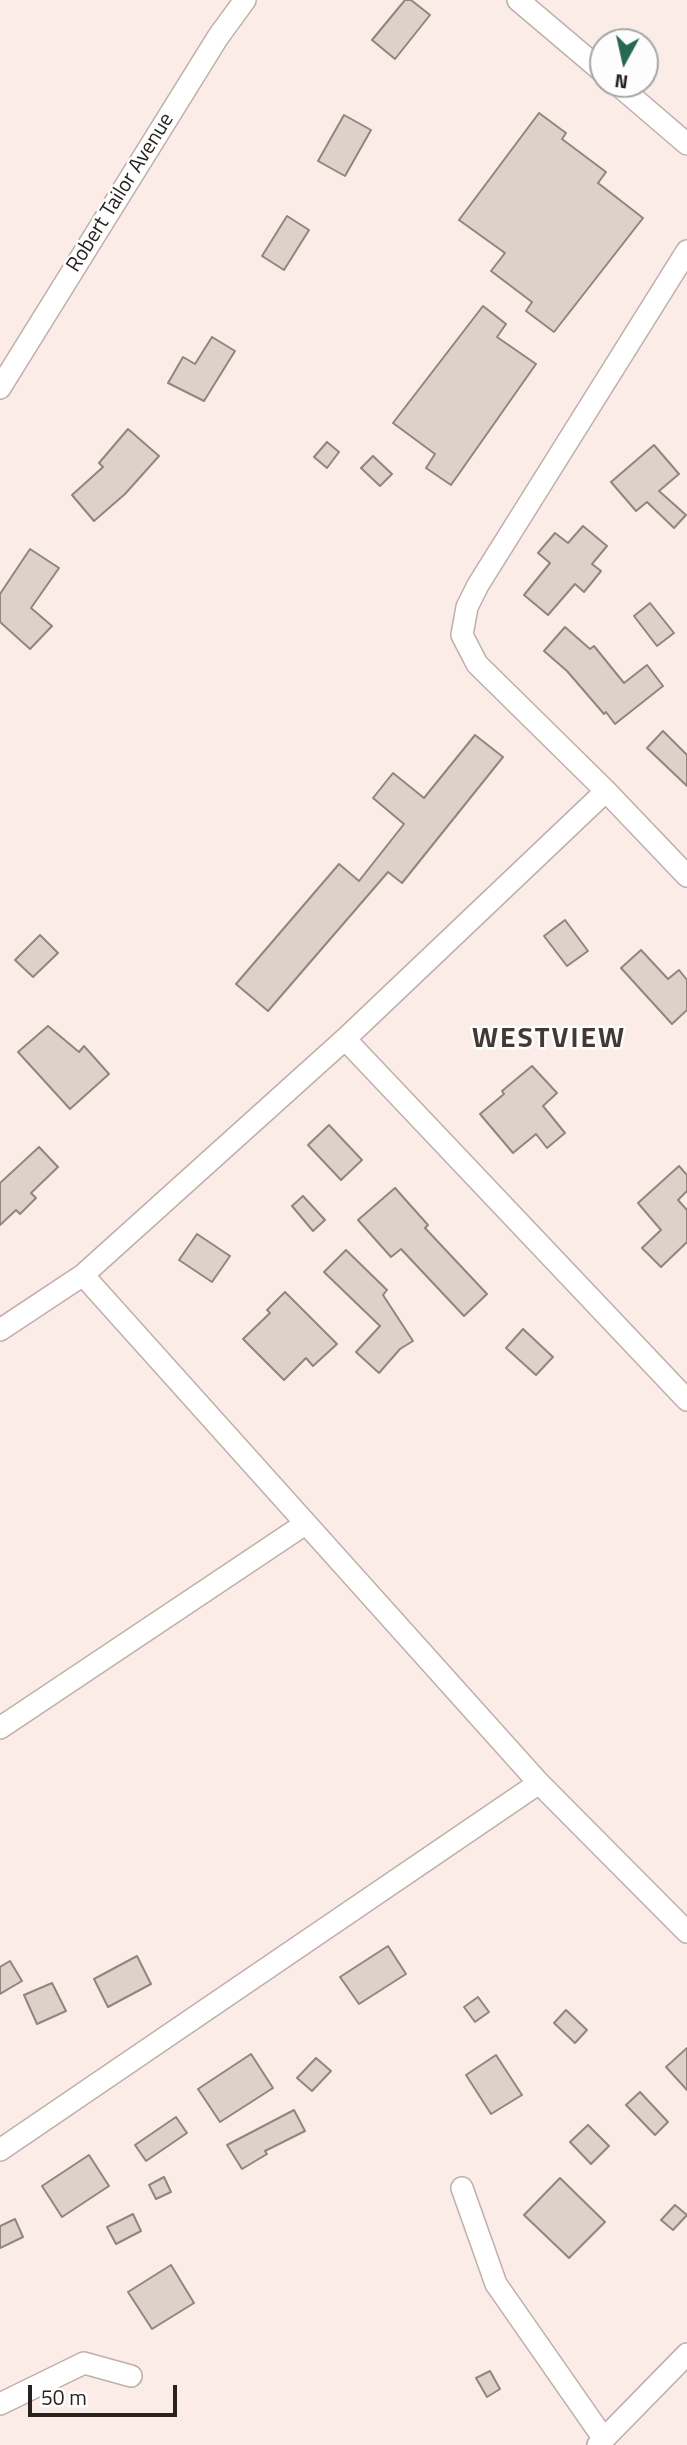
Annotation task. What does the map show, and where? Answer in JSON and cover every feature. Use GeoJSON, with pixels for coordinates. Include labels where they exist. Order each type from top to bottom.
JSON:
{"type":"FeatureCollection","features":[{"type":"Feature","properties":{"kind":"street","name":"Robert Tailor Avenue"},"geometry":{"type":"LineString","coordinates":[[0,388],[218,37],[245,0]]}},
{"type":"Feature","properties":{"kind":"street"},"geometry":{"type":"LineString","coordinates":[[518,0],[589,60]]}},
{"type":"Feature","properties":{"kind":"street"},"geometry":{"type":"LineString","coordinates":[[633,98],[687,144]]}},
{"type":"Feature","properties":{"kind":"street"},"geometry":{"type":"LineString","coordinates":[[687,251],[478,585],[467,607],[462,635],[477,664],[606,791],[687,876]]}},
{"type":"Feature","properties":{"kind":"street"},"geometry":{"type":"LineString","coordinates":[[0,1331],[83,1275],[345,1039],[606,791]]}},
{"type":"Feature","properties":{"kind":"street"},"geometry":{"type":"LineString","coordinates":[[345,1039],[687,1400]]}},
{"type":"Feature","properties":{"kind":"street"},"geometry":{"type":"LineString","coordinates":[[83,1275],[539,1783],[687,1933]]}},
{"type":"Feature","properties":{"kind":"street"},"geometry":{"type":"LineString","coordinates":[[0,1728],[304,1524]]}},
{"type":"Feature","properties":{"kind":"street"},"geometry":{"type":"LineString","coordinates":[[0,2150],[539,1783]]}},
{"type":"Feature","properties":{"kind":"street"},"geometry":{"type":"LineString","coordinates":[[462,2188],[496,2284],[601,2442],[687,2354]]}},
{"type":"Feature","properties":{"kind":"street"},"geometry":{"type":"LineString","coordinates":[[0,2404],[84,2363],[131,2376]]}},
{"type":"Feature","properties":{"kind":"building"},"geometry":{"type":"Polygon","coordinates":[[[405,0],[411,0],[430,15],[395,59],[372,40],[405,0]]]}},
{"type":"Feature","properties":{"kind":"building"},"geometry":{"type":"Polygon","coordinates":[[[539,113],[566,133],[562,139],[606,172],[598,183],[643,218],[554,332],[526,311],[532,302],[491,271],[505,253],[459,220],[539,113]]]}},
{"type":"Feature","properties":{"kind":"building"},"geometry":{"type":"Polygon","coordinates":[[[344,115],[371,130],[345,176],[318,161],[344,115]]]}},
{"type":"Feature","properties":{"kind":"building"},"geometry":{"type":"Polygon","coordinates":[[[287,216],[309,230],[284,270],[262,256],[287,216]]]}},
{"type":"Feature","properties":{"kind":"building"},"geometry":{"type":"Polygon","coordinates":[[[483,306],[506,324],[497,337],[536,364],[451,485],[426,468],[435,454],[393,423],[483,306]]]}},
{"type":"Feature","properties":{"kind":"building"},"geometry":{"type":"Polygon","coordinates":[[[212,337],[235,351],[204,401],[168,383],[183,357],[195,364],[212,337]]]}},
{"type":"Feature","properties":{"kind":"building"},"geometry":{"type":"Polygon","coordinates":[[[128,429],[159,456],[125,494],[94,521],[72,495],[103,467],[99,463],[128,429]]]}},
{"type":"Feature","properties":{"kind":"building"},"geometry":{"type":"Polygon","coordinates":[[[327,442],[339,452],[327,468],[314,457],[327,442]]]}},
{"type":"Feature","properties":{"kind":"building"},"geometry":{"type":"Polygon","coordinates":[[[654,445],[679,474],[659,491],[686,515],[674,528],[647,502],[636,511],[611,482],[654,445]]]}},
{"type":"Feature","properties":{"kind":"building"},"geometry":{"type":"Polygon","coordinates":[[[373,456],[392,474],[380,486],[361,468],[373,456]]]}},
{"type":"Feature","properties":{"kind":"building"},"geometry":{"type":"Polygon","coordinates":[[[583,526],[607,546],[592,564],[601,571],[584,592],[575,584],[548,615],[524,595],[550,563],[538,553],[555,533],[568,543],[583,526]]]}},
{"type":"Feature","properties":{"kind":"building"},"geometry":{"type":"Polygon","coordinates":[[[30,549],[59,568],[31,608],[52,626],[30,649],[0,622],[0,594],[30,549]]]}},
{"type":"Feature","properties":{"kind":"building"},"geometry":{"type":"Polygon","coordinates":[[[650,603],[674,633],[657,646],[634,616],[650,603]]]}},
{"type":"Feature","properties":{"kind":"building"},"geometry":{"type":"Polygon","coordinates":[[[565,627],[590,649],[594,646],[624,683],[647,665],[663,686],[615,724],[567,671],[544,651],[565,627]]]}},
{"type":"Feature","properties":{"kind":"building"},"geometry":{"type":"Polygon","coordinates":[[[663,731],[687,755],[687,786],[647,748],[663,731]]]}},
{"type":"Feature","properties":{"kind":"building"},"geometry":{"type":"Polygon","coordinates":[[[475,735],[503,757],[402,883],[388,872],[268,1011],[236,984],[339,864],[359,881],[404,824],[373,798],[393,773],[424,798],[475,735]]]}},
{"type":"Feature","properties":{"kind":"building"},"geometry":{"type":"Polygon","coordinates":[[[565,920],[588,951],[567,966],[544,936],[565,920]]]}},
{"type":"Feature","properties":{"kind":"building"},"geometry":{"type":"Polygon","coordinates":[[[40,935],[58,953],[33,977],[15,960],[40,935]]]}},
{"type":"Feature","properties":{"kind":"building"},"geometry":{"type":"Polygon","coordinates":[[[641,950],[668,979],[679,970],[687,980],[687,1010],[672,1024],[621,968],[641,950]]]}},
{"type":"Feature","properties":{"kind":"building"},"geometry":{"type":"Polygon","coordinates":[[[48,1026],[79,1052],[84,1046],[109,1074],[70,1109],[18,1052],[48,1026]]]}},
{"type":"Feature","properties":{"kind":"building"},"geometry":{"type":"Polygon","coordinates":[[[532,1066],[557,1093],[543,1106],[565,1133],[547,1148],[536,1134],[513,1153],[480,1114],[532,1066]]]}},
{"type":"Feature","properties":{"kind":"building"},"geometry":{"type":"Polygon","coordinates":[[[329,1125],[362,1160],[341,1180],[308,1145],[329,1125]]]}},
{"type":"Feature","properties":{"kind":"building"},"geometry":{"type":"Polygon","coordinates":[[[39,1147],[58,1167],[31,1193],[36,1198],[20,1214],[16,1210],[0,1225],[0,1183],[39,1147]]]}},
{"type":"Feature","properties":{"kind":"building"},"geometry":{"type":"Polygon","coordinates":[[[679,1166],[687,1175],[687,1191],[678,1200],[687,1210],[687,1242],[661,1267],[642,1248],[661,1230],[638,1203],[679,1166]]]}},
{"type":"Feature","properties":{"kind":"building"},"geometry":{"type":"Polygon","coordinates":[[[395,1188],[428,1225],[425,1228],[487,1294],[464,1316],[401,1249],[391,1257],[358,1220],[395,1188]]]}},
{"type":"Feature","properties":{"kind":"building"},"geometry":{"type":"Polygon","coordinates":[[[303,1196],[325,1220],[313,1231],[292,1206],[303,1196]]]}},
{"type":"Feature","properties":{"kind":"building"},"geometry":{"type":"Polygon","coordinates":[[[197,1234],[230,1256],[212,1282],[179,1260],[197,1234]]]}},
{"type":"Feature","properties":{"kind":"building"},"geometry":{"type":"Polygon","coordinates":[[[346,1250],[387,1290],[383,1295],[413,1341],[400,1349],[379,1373],[356,1352],[380,1326],[324,1272],[346,1250]]]}},
{"type":"Feature","properties":{"kind":"building"},"geometry":{"type":"Polygon","coordinates":[[[285,1292],[337,1344],[313,1366],[306,1358],[284,1380],[243,1339],[270,1313],[267,1310],[285,1292]]]}},
{"type":"Feature","properties":{"kind":"building"},"geometry":{"type":"Polygon","coordinates":[[[523,1329],[553,1357],[536,1375],[506,1348],[523,1329]]]}},
{"type":"Feature","properties":{"kind":"building"},"geometry":{"type":"Polygon","coordinates":[[[388,1946],[406,1974],[359,2004],[340,1977],[388,1946]]]}},
{"type":"Feature","properties":{"kind":"building"},"geometry":{"type":"Polygon","coordinates":[[[137,1956],[151,1984],[108,2007],[94,1979],[137,1956]]]}},
{"type":"Feature","properties":{"kind":"building"},"geometry":{"type":"Polygon","coordinates":[[[10,1961],[22,1981],[0,1994],[0,1967],[10,1961]]]}},
{"type":"Feature","properties":{"kind":"building"},"geometry":{"type":"Polygon","coordinates":[[[52,1983],[66,2011],[37,2024],[24,1995],[52,1983]]]}},
{"type":"Feature","properties":{"kind":"building"},"geometry":{"type":"Polygon","coordinates":[[[478,1997],[489,2012],[475,2022],[464,2007],[478,1997]]]}},
{"type":"Feature","properties":{"kind":"building"},"geometry":{"type":"Polygon","coordinates":[[[566,2010],[587,2030],[575,2043],[554,2023],[566,2010]]]}},
{"type":"Feature","properties":{"kind":"building"},"geometry":{"type":"Polygon","coordinates":[[[687,2048],[687,2090],[666,2067],[687,2048]]]}},
{"type":"Feature","properties":{"kind":"building"},"geometry":{"type":"Polygon","coordinates":[[[251,2054],[273,2088],[220,2122],[198,2089],[251,2054]]]}},
{"type":"Feature","properties":{"kind":"building"},"geometry":{"type":"Polygon","coordinates":[[[496,2055],[522,2095],[491,2114],[466,2075],[496,2055]]]}},
{"type":"Feature","properties":{"kind":"building"},"geometry":{"type":"Polygon","coordinates":[[[316,2058],[331,2071],[312,2091],[297,2078],[316,2058]]]}},
{"type":"Feature","properties":{"kind":"building"},"geometry":{"type":"Polygon","coordinates":[[[640,2092],[668,2122],[655,2135],[626,2105],[640,2092]]]}},
{"type":"Feature","properties":{"kind":"building"},"geometry":{"type":"Polygon","coordinates":[[[294,2110],[305,2131],[265,2151],[267,2154],[242,2169],[227,2145],[294,2110]]]}},
{"type":"Feature","properties":{"kind":"building"},"geometry":{"type":"Polygon","coordinates":[[[176,2117],[187,2133],[146,2161],[135,2145],[176,2117]]]}},
{"type":"Feature","properties":{"kind":"building"},"geometry":{"type":"Polygon","coordinates":[[[588,2125],[609,2146],[591,2164],[570,2142],[588,2125]]]}},
{"type":"Feature","properties":{"kind":"building"},"geometry":{"type":"Polygon","coordinates":[[[89,2155],[109,2186],[62,2217],[42,2186],[89,2155]]]}},
{"type":"Feature","properties":{"kind":"building"},"geometry":{"type":"Polygon","coordinates":[[[164,2177],[171,2192],[156,2199],[149,2185],[164,2177]]]}},
{"type":"Feature","properties":{"kind":"building"},"geometry":{"type":"Polygon","coordinates":[[[560,2178],[605,2222],[569,2258],[524,2215],[560,2178]]]}},
{"type":"Feature","properties":{"kind":"building"},"geometry":{"type":"Polygon","coordinates":[[[675,2205],[687,2215],[673,2230],[661,2220],[675,2205]]]}},
{"type":"Feature","properties":{"kind":"building"},"geometry":{"type":"Polygon","coordinates":[[[133,2214],[141,2231],[116,2244],[107,2227],[133,2214]]]}},
{"type":"Feature","properties":{"kind":"building"},"geometry":{"type":"Polygon","coordinates":[[[15,2219],[23,2237],[0,2248],[0,2226],[15,2219]]]}},
{"type":"Feature","properties":{"kind":"building"},"geometry":{"type":"Polygon","coordinates":[[[171,2265],[194,2303],[152,2329],[128,2292],[171,2265]]]}},
{"type":"Feature","properties":{"kind":"building"},"geometry":{"type":"Polygon","coordinates":[[[490,2371],[500,2389],[487,2397],[476,2378],[490,2371]]]}},
{"type":"Feature","properties":{"kind":"district","name":"WESTVIEW"},"geometry":{"type":"Point","coordinates":[549,1040]}}]}
